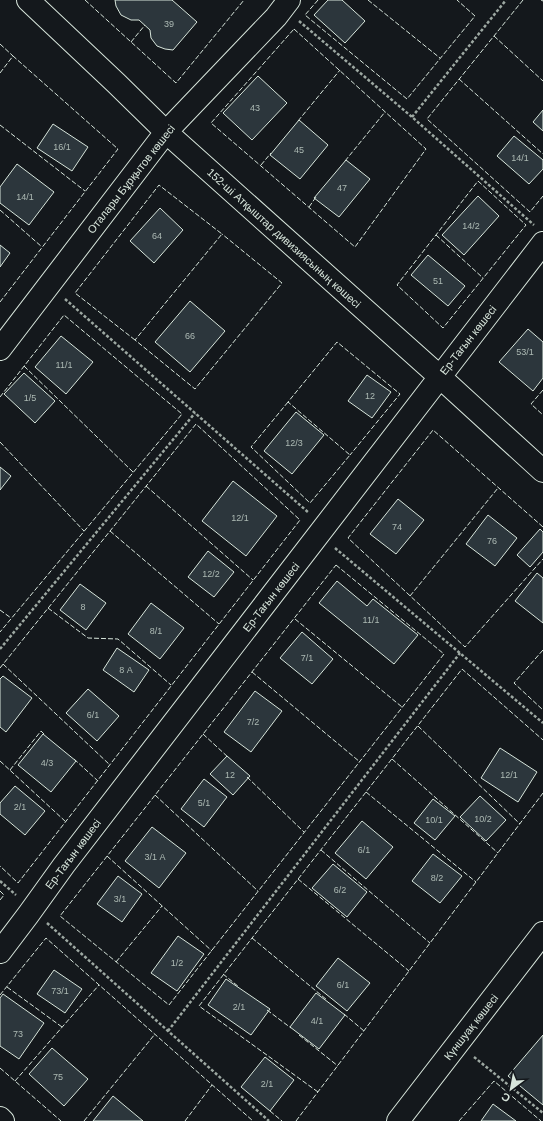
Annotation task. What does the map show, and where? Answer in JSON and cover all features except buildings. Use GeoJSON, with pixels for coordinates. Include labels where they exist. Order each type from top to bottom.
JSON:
{"type":"FeatureCollection","features":[{"type":"Feature","properties":{"kind":"street","name":"152-ші Атқыштар дивизиясының көшесі"},"geometry":{"type":"LineString","coordinates":[[28,0],[166,132],[543,471]]}},
{"type":"Feature","properties":{"kind":"street","name":"Оталары Бұрқытов көшесі"},"geometry":{"type":"LineString","coordinates":[[0,350],[166,132],[276,17],[286,4]]}},
{"type":"Feature","properties":{"kind":"street","name":"Ер-Тағын көшесі"},"geometry":{"type":"LineString","coordinates":[[0,952],[69,859],[440,377],[540,236]]}},
{"type":"Feature","properties":{"kind":"street","name":"Күншуақ көшесі"},"geometry":{"type":"LineString","coordinates":[[398,1121],[543,933]]}},
{"type":"Feature","properties":{"kind":"street"},"geometry":{"type":"LineString","coordinates":[[0,1118],[3,1121]]}},
{"type":"Feature","properties":{"kind":"path"},"geometry":{"type":"LineString","coordinates":[[412,117],[506,0]]}},
{"type":"Feature","properties":{"kind":"path"},"geometry":{"type":"LineString","coordinates":[[286,4],[412,117],[540,236]]}},
{"type":"Feature","properties":{"kind":"path"},"geometry":{"type":"LineString","coordinates":[[49,285],[195,413],[321,531],[460,653],[543,722]]}},
{"type":"Feature","properties":{"kind":"path"},"geometry":{"type":"LineString","coordinates":[[0,650],[195,413]]}},
{"type":"Feature","properties":{"kind":"path"},"geometry":{"type":"LineString","coordinates":[[168,1031],[460,653]]}},
{"type":"Feature","properties":{"kind":"path"},"geometry":{"type":"LineString","coordinates":[[0,881],[269,1121]]}},
{"type":"Feature","properties":{"kind":"path"},"geometry":{"type":"LineString","coordinates":[[458,1044],[543,1113]]}},
{"type":"Feature","properties":{"kind":"fence"},"geometry":{"type":"LineString","coordinates":[[85,0],[176,83],[244,0]]}},
{"type":"Feature","properties":{"kind":"fence"},"geometry":{"type":"LineString","coordinates":[[318,0],[305,15],[407,99],[475,16],[457,0]]}},
{"type":"Feature","properties":{"kind":"fence"},"geometry":{"type":"LineString","coordinates":[[368,0],[440,58]]}},
{"type":"Feature","properties":{"kind":"fence"},"geometry":{"type":"LineString","coordinates":[[523,0],[427,119],[530,212],[543,196]]}},
{"type":"Feature","properties":{"kind":"fence"},"geometry":{"type":"LineString","coordinates":[[131,42],[145,25]]}},
{"type":"Feature","properties":{"kind":"fence"},"geometry":{"type":"LineString","coordinates":[[294,29],[426,149],[355,247],[211,123],[294,29]]}},
{"type":"Feature","properties":{"kind":"fence"},"geometry":{"type":"LineString","coordinates":[[494,36],[543,81]]}},
{"type":"Feature","properties":{"kind":"fence"},"geometry":{"type":"LineString","coordinates":[[0,44],[13,56]]}},
{"type":"Feature","properties":{"kind":"fence"},"geometry":{"type":"LineString","coordinates":[[0,73],[13,56],[118,149],[0,302]]}},
{"type":"Feature","properties":{"kind":"fence"},"geometry":{"type":"LineString","coordinates":[[298,121],[340,70]]}},
{"type":"Feature","properties":{"kind":"fence"},"geometry":{"type":"LineString","coordinates":[[459,79],[543,154]]}},
{"type":"Feature","properties":{"kind":"fence"},"geometry":{"type":"LineString","coordinates":[[345,161],[385,112]]}},
{"type":"Feature","properties":{"kind":"fence"},"geometry":{"type":"LineString","coordinates":[[0,125],[85,191]]}},
{"type":"Feature","properties":{"kind":"fence"},"geometry":{"type":"LineString","coordinates":[[261,165],[271,153]]}},
{"type":"Feature","properties":{"kind":"fence"},"geometry":{"type":"LineString","coordinates":[[478,181],[526,225],[443,328],[397,285],[478,181]]}},
{"type":"Feature","properties":{"kind":"fence"},"geometry":{"type":"LineString","coordinates":[[135,340],[75,293],[159,185],[222,234],[135,340],[195,389],[282,283],[222,234]]}},
{"type":"Feature","properties":{"kind":"fence"},"geometry":{"type":"LineString","coordinates":[[309,207],[316,197]]}},
{"type":"Feature","properties":{"kind":"fence"},"geometry":{"type":"LineString","coordinates":[[0,210],[42,247]]}},
{"type":"Feature","properties":{"kind":"fence"},"geometry":{"type":"LineString","coordinates":[[436,235],[483,278]]}},
{"type":"Feature","properties":{"kind":"fence"},"geometry":{"type":"LineString","coordinates":[[0,397],[64,315],[182,414],[0,632]]}},
{"type":"Feature","properties":{"kind":"fence"},"geometry":{"type":"LineString","coordinates":[[288,402],[251,447],[310,503],[350,455],[288,402],[337,342],[400,394],[350,455]]}},
{"type":"Feature","properties":{"kind":"fence"},"geometry":{"type":"LineString","coordinates":[[24,366],[133,472]]}},
{"type":"Feature","properties":{"kind":"fence"},"geometry":{"type":"LineString","coordinates":[[543,390],[531,404],[543,415]]}},
{"type":"Feature","properties":{"kind":"fence"},"geometry":{"type":"LineString","coordinates":[[0,668],[196,424],[300,520],[18,883],[0,866]]}},
{"type":"Feature","properties":{"kind":"fence"},"geometry":{"type":"LineString","coordinates":[[543,527],[433,430],[348,538],[465,647],[543,559]]}},
{"type":"Feature","properties":{"kind":"fence"},"geometry":{"type":"LineString","coordinates":[[0,442],[84,531]]}},
{"type":"Feature","properties":{"kind":"fence"},"geometry":{"type":"LineString","coordinates":[[146,486],[253,580]]}},
{"type":"Feature","properties":{"kind":"fence"},"geometry":{"type":"LineString","coordinates":[[410,596],[498,488]]}},
{"type":"Feature","properties":{"kind":"fence"},"geometry":{"type":"LineString","coordinates":[[110,531],[219,624]]}},
{"type":"Feature","properties":{"kind":"fence"},"geometry":{"type":"LineString","coordinates":[[336,565],[444,654],[169,1005],[60,916],[336,565]]}},
{"type":"Feature","properties":{"kind":"fence"},"geometry":{"type":"LineString","coordinates":[[48,608],[88,638],[118,639],[171,685]]}},
{"type":"Feature","properties":{"kind":"fence"},"geometry":{"type":"LineString","coordinates":[[0,610],[11,618]]}},
{"type":"Feature","properties":{"kind":"fence"},"geometry":{"type":"LineString","coordinates":[[295,619],[402,707]]}},
{"type":"Feature","properties":{"kind":"fence"},"geometry":{"type":"LineString","coordinates":[[543,650],[514,683],[543,710]]}},
{"type":"Feature","properties":{"kind":"fence"},"geometry":{"type":"LineString","coordinates":[[3,664],[110,765]]}},
{"type":"Feature","properties":{"kind":"fence"},"geometry":{"type":"LineString","coordinates":[[318,1092],[199,1006],[462,669],[543,740]]}},
{"type":"Feature","properties":{"kind":"fence"},"geometry":{"type":"LineString","coordinates":[[252,672],[360,762]]}},
{"type":"Feature","properties":{"kind":"fence"},"geometry":{"type":"LineString","coordinates":[[418,726],[520,824]]}},
{"type":"Feature","properties":{"kind":"fence"},"geometry":{"type":"LineString","coordinates":[[10,770],[41,731],[45,735]]}},
{"type":"Feature","properties":{"kind":"fence"},"geometry":{"type":"LineString","coordinates":[[203,734],[229,758]]}},
{"type":"Feature","properties":{"kind":"fence"},"geometry":{"type":"LineString","coordinates":[[74,759],[98,781]]}},
{"type":"Feature","properties":{"kind":"fence"},"geometry":{"type":"LineString","coordinates":[[392,759],[498,853]]}},
{"type":"Feature","properties":{"kind":"fence"},"geometry":{"type":"LineString","coordinates":[[0,761],[66,822]]}},
{"type":"Feature","properties":{"kind":"fence"},"geometry":{"type":"LineString","coordinates":[[247,777],[304,832]]}},
{"type":"Feature","properties":{"kind":"fence"},"geometry":{"type":"LineString","coordinates":[[366,792],[476,882]]}},
{"type":"Feature","properties":{"kind":"fence"},"geometry":{"type":"LineString","coordinates":[[296,1121],[543,793]]}},
{"type":"Feature","properties":{"kind":"fence"},"geometry":{"type":"LineString","coordinates":[[155,795],[258,891]]}},
{"type":"Feature","properties":{"kind":"fence"},"geometry":{"type":"LineString","coordinates":[[321,850],[430,943]]}},
{"type":"Feature","properties":{"kind":"fence"},"geometry":{"type":"LineString","coordinates":[[107,856],[212,951]]}},
{"type":"Feature","properties":{"kind":"fence"},"geometry":{"type":"LineString","coordinates":[[298,879],[409,971]]}},
{"type":"Feature","properties":{"kind":"fence"},"geometry":{"type":"LineString","coordinates":[[0,891],[4,895],[0,900]]}},
{"type":"Feature","properties":{"kind":"fence"},"geometry":{"type":"LineString","coordinates":[[116,962],[162,906]]}},
{"type":"Feature","properties":{"kind":"fence"},"geometry":{"type":"LineString","coordinates":[[0,995],[46,938],[253,1121]]}},
{"type":"Feature","properties":{"kind":"fence"},"geometry":{"type":"LineString","coordinates":[[252,938],[327,1000]]}},
{"type":"Feature","properties":{"kind":"fence"},"geometry":{"type":"LineString","coordinates":[[223,974],[239,987]]}},
{"type":"Feature","properties":{"kind":"fence"},"geometry":{"type":"LineString","coordinates":[[15,1081],[99,985]]}},
{"type":"Feature","properties":{"kind":"fence"},"geometry":{"type":"LineString","coordinates":[[7,987],[62,1027]]}},
{"type":"Feature","properties":{"kind":"fence"},"geometry":{"type":"LineString","coordinates":[[267,1010],[291,1028]]}},
{"type":"Feature","properties":{"kind":"fence"},"geometry":{"type":"LineString","coordinates":[[344,1014],[364,1031]]}},
{"type":"Feature","properties":{"kind":"fence"},"geometry":{"type":"LineString","coordinates":[[84,1121],[155,1034]]}},
{"type":"Feature","properties":{"kind":"fence"},"geometry":{"type":"LineString","coordinates":[[299,1035],[338,1066]]}},
{"type":"Feature","properties":{"kind":"fence"},"geometry":{"type":"LineString","coordinates":[[0,1068],[61,1121]]}},
{"type":"Feature","properties":{"kind":"fence"},"geometry":{"type":"LineString","coordinates":[[459,1121],[494,1081],[541,1121]]}},
{"type":"Feature","properties":{"kind":"fence"},"geometry":{"type":"LineString","coordinates":[[185,1121],[212,1085]]}},
{"type":"Feature","properties":{"kind":"fence"},"geometry":{"type":"LineString","coordinates":[[270,1111],[282,1121]]}}]}
